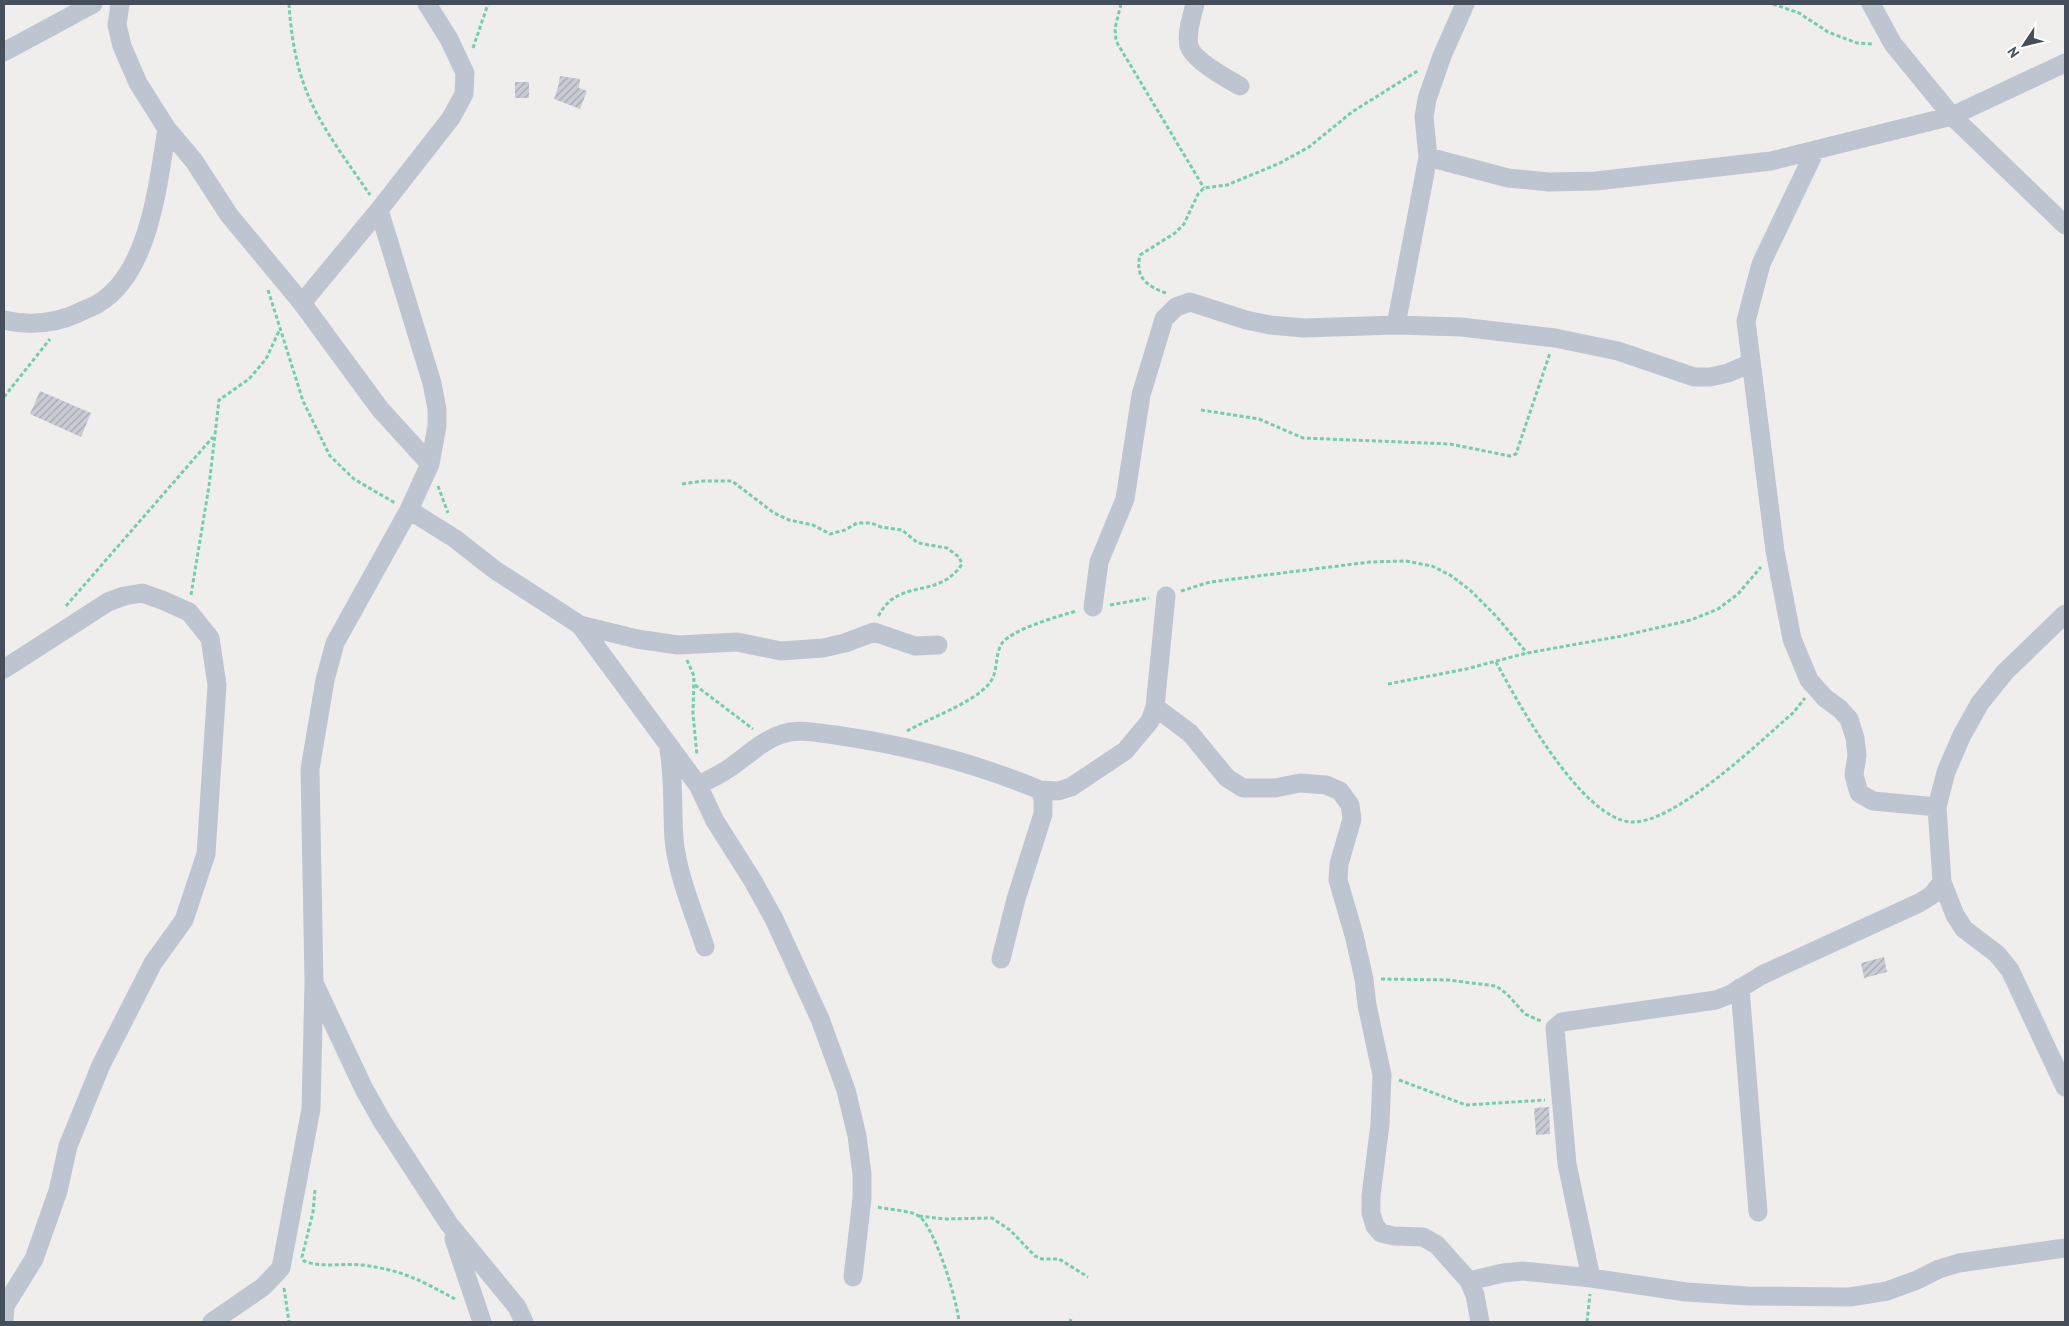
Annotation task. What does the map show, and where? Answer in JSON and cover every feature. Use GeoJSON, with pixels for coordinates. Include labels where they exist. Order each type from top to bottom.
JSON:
{"type":"FeatureCollection","features":[{"type":"Feature","properties":{"kind":"street"},"geometry":{"type":"LineString","coordinates":[[4,52],[93,4]]}},
{"type":"Feature","properties":{"kind":"street"},"geometry":{"type":"LineString","coordinates":[[120,4],[117,25],[122,46],[138,83],[167,129],[194,161],[229,215],[302,303],[380,409],[430,464]]}},
{"type":"Feature","properties":{"kind":"street"},"geometry":{"type":"LineString","coordinates":[[302,303],[379,210],[450,118],[464,94],[465,73],[449,39],[427,4]]}},
{"type":"Feature","properties":{"kind":"street"},"geometry":{"type":"LineString","coordinates":[[1195,4],[1188,31],[1193,53],[1240,86]]}},
{"type":"Feature","properties":{"kind":"street"},"geometry":{"type":"LineString","coordinates":[[1396,325],[1428,157],[1424,117],[1427,98],[1442,56],[1465,4]]}},
{"type":"Feature","properties":{"kind":"street"},"geometry":{"type":"LineString","coordinates":[[1871,4],[1893,44],[1952,116],[2065,225]]}},
{"type":"Feature","properties":{"kind":"street"},"geometry":{"type":"LineString","coordinates":[[1428,157],[1508,178],[1549,182],[1596,180],[1771,161],[1952,116],[2065,63]]}},
{"type":"Feature","properties":{"kind":"street"},"geometry":{"type":"LineString","coordinates":[[4,320],[37,324],[66,318],[100,302],[120,283],[135,261],[149,226],[167,129]]}},
{"type":"Feature","properties":{"kind":"street"},"geometry":{"type":"LineString","coordinates":[[1815,151],[1761,264],[1751,296],[1746,321],[1775,551],[1792,639],[1809,680],[1825,698],[1840,709],[1849,719],[1855,738],[1857,755],[1854,775],[1859,793],[1873,802],[1937,807]]}},
{"type":"Feature","properties":{"kind":"street"},"geometry":{"type":"LineString","coordinates":[[212,1322],[263,1286],[281,1268],[311,1109],[314,982],[310,769],[325,680],[335,643],[409,510],[430,464],[438,409],[432,383],[379,210]]}},
{"type":"Feature","properties":{"kind":"street"},"geometry":{"type":"LineString","coordinates":[[1093,607],[1099,562],[1125,499],[1141,395],[1164,318],[1176,307],[1190,302],[1246,320],[1270,325],[1304,328],[1396,325],[1460,327],[1555,338],[1618,351],[1694,377],[1710,377],[1728,373],[1752,363]]}},
{"type":"Feature","properties":{"kind":"street"},"geometry":{"type":"LineString","coordinates":[[409,510],[454,538],[495,570],[580,625],[638,639],[678,645],[737,642],[780,651],[803,651],[845,643],[874,632],[915,646],[938,645]]}},
{"type":"Feature","properties":{"kind":"street"},"geometry":{"type":"LineString","coordinates":[[4,669],[108,602],[124,596],[142,593],[189,612],[210,638],[217,685],[206,854],[184,920],[153,963],[101,1065],[68,1146],[58,1191],[34,1259],[5,1306],[4,1321]]}},
{"type":"Feature","properties":{"kind":"street"},"geometry":{"type":"LineString","coordinates":[[698,786],[729,769],[772,738],[782,733],[800,731],[853,738],[943,757],[985,768],[1040,790],[1058,791],[1071,787],[1125,751],[1150,721],[1155,707],[1166,596]]}},
{"type":"Feature","properties":{"kind":"street"},"geometry":{"type":"LineString","coordinates":[[2065,614],[2005,672],[1980,703],[1946,772],[1937,807],[1942,882],[1955,915],[1964,930],[1997,954],[2010,970],[2065,1087]]}},
{"type":"Feature","properties":{"kind":"street"},"geometry":{"type":"LineString","coordinates":[[580,625],[698,786],[715,821],[754,881],[774,919],[820,1019],[846,1090],[857,1136],[862,1174],[862,1198],[853,1277]]}},
{"type":"Feature","properties":{"kind":"street"},"geometry":{"type":"LineString","coordinates":[[1155,707],[1190,733],[1227,778],[1243,788],[1275,788],[1300,783],[1326,785],[1340,791],[1350,805],[1352,819],[1339,864],[1338,880],[1364,978],[1367,1005],[1382,1075],[1380,1124],[1371,1196],[1371,1213],[1375,1226],[1381,1233],[1394,1236],[1423,1237],[1431,1240],[1469,1281],[1475,1295],[1480,1322]]}},
{"type":"Feature","properties":{"kind":"street"},"geometry":{"type":"LineString","coordinates":[[669,746],[673,773],[674,839],[678,860],[705,947]]}},
{"type":"Feature","properties":{"kind":"street"},"geometry":{"type":"LineString","coordinates":[[1001,959],[1016,899],[1043,814],[1043,799],[1040,790]]}},
{"type":"Feature","properties":{"kind":"street"},"geometry":{"type":"LineString","coordinates":[[1591,1278],[1567,1164],[1555,1028],[1562,1022],[1716,1000],[1762,975],[1920,903],[1932,895],[1942,882]]}},
{"type":"Feature","properties":{"kind":"street"},"geometry":{"type":"LineString","coordinates":[[314,982],[364,1089],[382,1121],[448,1224],[516,1307],[524,1322]]}},
{"type":"Feature","properties":{"kind":"street"},"geometry":{"type":"LineString","coordinates":[[1740,988],[1758,1212]]}},
{"type":"Feature","properties":{"kind":"street"},"geometry":{"type":"LineString","coordinates":[[448,1224],[480,1317]]}},
{"type":"Feature","properties":{"kind":"street"},"geometry":{"type":"LineString","coordinates":[[1469,1281],[1503,1273],[1523,1271],[1591,1278],[1686,1292],[1748,1296],[1850,1297],[1887,1291],[1917,1280],[1939,1269],[1959,1263],[2065,1248]]}},
{"type":"Feature","properties":{"kind":"path"},"geometry":{"type":"LineString","coordinates":[[289,4],[294,56],[306,92],[379,210]]}},
{"type":"Feature","properties":{"kind":"path"},"geometry":{"type":"LineString","coordinates":[[465,73],[488,4]]}},
{"type":"Feature","properties":{"kind":"path"},"geometry":{"type":"LineString","coordinates":[[1121,4],[1115,28],[1116,41],[1204,188]]}},
{"type":"Feature","properties":{"kind":"path"},"geometry":{"type":"LineString","coordinates":[[1774,4],[1799,13],[1818,26],[1857,43],[1893,44]]}},
{"type":"Feature","properties":{"kind":"path"},"geometry":{"type":"LineString","coordinates":[[1190,302],[1151,288],[1141,276],[1138,265],[1140,255],[1175,233],[1184,224],[1198,194],[1204,188],[1227,184],[1280,163],[1309,146],[1352,112],[1442,56]]}},
{"type":"Feature","properties":{"kind":"path"},"geometry":{"type":"LineString","coordinates":[[266,283],[279,330],[303,401],[330,456],[354,479],[409,510]]}},
{"type":"Feature","properties":{"kind":"path"},"geometry":{"type":"LineString","coordinates":[[4,397],[66,318]]}},
{"type":"Feature","properties":{"kind":"path"},"geometry":{"type":"LineString","coordinates":[[189,612],[209,486],[213,437],[219,400],[255,372],[266,359],[279,330]]}},
{"type":"Feature","properties":{"kind":"path"},"geometry":{"type":"LineString","coordinates":[[1201,410],[1259,419],[1303,438],[1450,444],[1510,456],[1516,454],[1555,338]]}},
{"type":"Feature","properties":{"kind":"path"},"geometry":{"type":"LineString","coordinates":[[60,613],[213,437]]}},
{"type":"Feature","properties":{"kind":"path"},"geometry":{"type":"LineString","coordinates":[[430,464],[446,506],[454,538]]}},
{"type":"Feature","properties":{"kind":"path"},"geometry":{"type":"LineString","coordinates":[[682,484],[703,481],[732,481],[774,513],[789,520],[813,525],[830,534],[845,530],[856,523],[870,523],[881,527],[902,530],[918,543],[947,548],[959,557],[962,564],[956,574],[948,580],[938,585],[901,593],[889,600],[877,619],[874,632]]}},
{"type":"Feature","properties":{"kind":"path"},"geometry":{"type":"LineString","coordinates":[[1388,684],[1496,662],[1527,653],[1622,636],[1691,620],[1718,609],[1738,594],[1775,551]]}},
{"type":"Feature","properties":{"kind":"path"},"geometry":{"type":"LineString","coordinates":[[884,744],[963,702],[987,686],[994,676],[999,649],[1006,637],[1093,607],[1166,596],[1210,582],[1370,562],[1406,561],[1432,566],[1450,575],[1470,590],[1496,616],[1527,653]]}},
{"type":"Feature","properties":{"kind":"path"},"geometry":{"type":"LineString","coordinates":[[678,645],[691,667],[695,685],[693,714],[698,786]]}},
{"type":"Feature","properties":{"kind":"path"},"geometry":{"type":"LineString","coordinates":[[1496,662],[1514,696],[1569,776],[1595,805],[1612,817],[1632,822],[1656,817],[1683,803],[1732,765],[1793,714],[1805,697],[1809,680]]}},
{"type":"Feature","properties":{"kind":"path"},"geometry":{"type":"LineString","coordinates":[[695,685],[736,717],[772,738]]}},
{"type":"Feature","properties":{"kind":"path"},"geometry":{"type":"LineString","coordinates":[[1364,978],[1448,980],[1496,986],[1507,994],[1525,1014],[1555,1028]]}},
{"type":"Feature","properties":{"kind":"path"},"geometry":{"type":"LineString","coordinates":[[1382,1075],[1466,1105],[1506,1101],[1561,1100]]}},
{"type":"Feature","properties":{"kind":"path"},"geometry":{"type":"LineString","coordinates":[[316,1186],[313,1212],[302,1257],[304,1261],[320,1264],[359,1265],[415,1277],[480,1317]]}},
{"type":"Feature","properties":{"kind":"path"},"geometry":{"type":"LineString","coordinates":[[862,1198],[879,1207],[913,1213],[919,1216],[944,1219],[992,1218],[1010,1230],[1035,1256],[1059,1259],[1088,1277]]}},
{"type":"Feature","properties":{"kind":"path"},"geometry":{"type":"LineString","coordinates":[[919,1216],[927,1227],[953,1289],[959,1322]]}},
{"type":"Feature","properties":{"kind":"path"},"geometry":{"type":"LineString","coordinates":[[281,1268],[289,1322]]}},
{"type":"Feature","properties":{"kind":"path"},"geometry":{"type":"LineString","coordinates":[[1587,1322],[1591,1278]]}},
{"type":"Feature","properties":{"kind":"building"},"geometry":{"type":"Polygon","coordinates":[[[560,76],[580,79],[579,88],[587,91],[580,109],[554,99],[560,76]]]}},
{"type":"Feature","properties":{"kind":"building"},"geometry":{"type":"Polygon","coordinates":[[[515,82],[529,82],[529,98],[515,98],[515,82]]]}},
{"type":"Feature","properties":{"kind":"building"},"geometry":{"type":"Polygon","coordinates":[[[40,391],[91,413],[81,437],[30,414],[40,391]]]}},
{"type":"Feature","properties":{"kind":"building"},"geometry":{"type":"Polygon","coordinates":[[[1884,957],[1887,972],[1864,978],[1861,963],[1884,957]]]}},
{"type":"Feature","properties":{"kind":"building"},"geometry":{"type":"Polygon","coordinates":[[[1549,1107],[1550,1134],[1536,1135],[1534,1108],[1549,1107]]]}}]}
